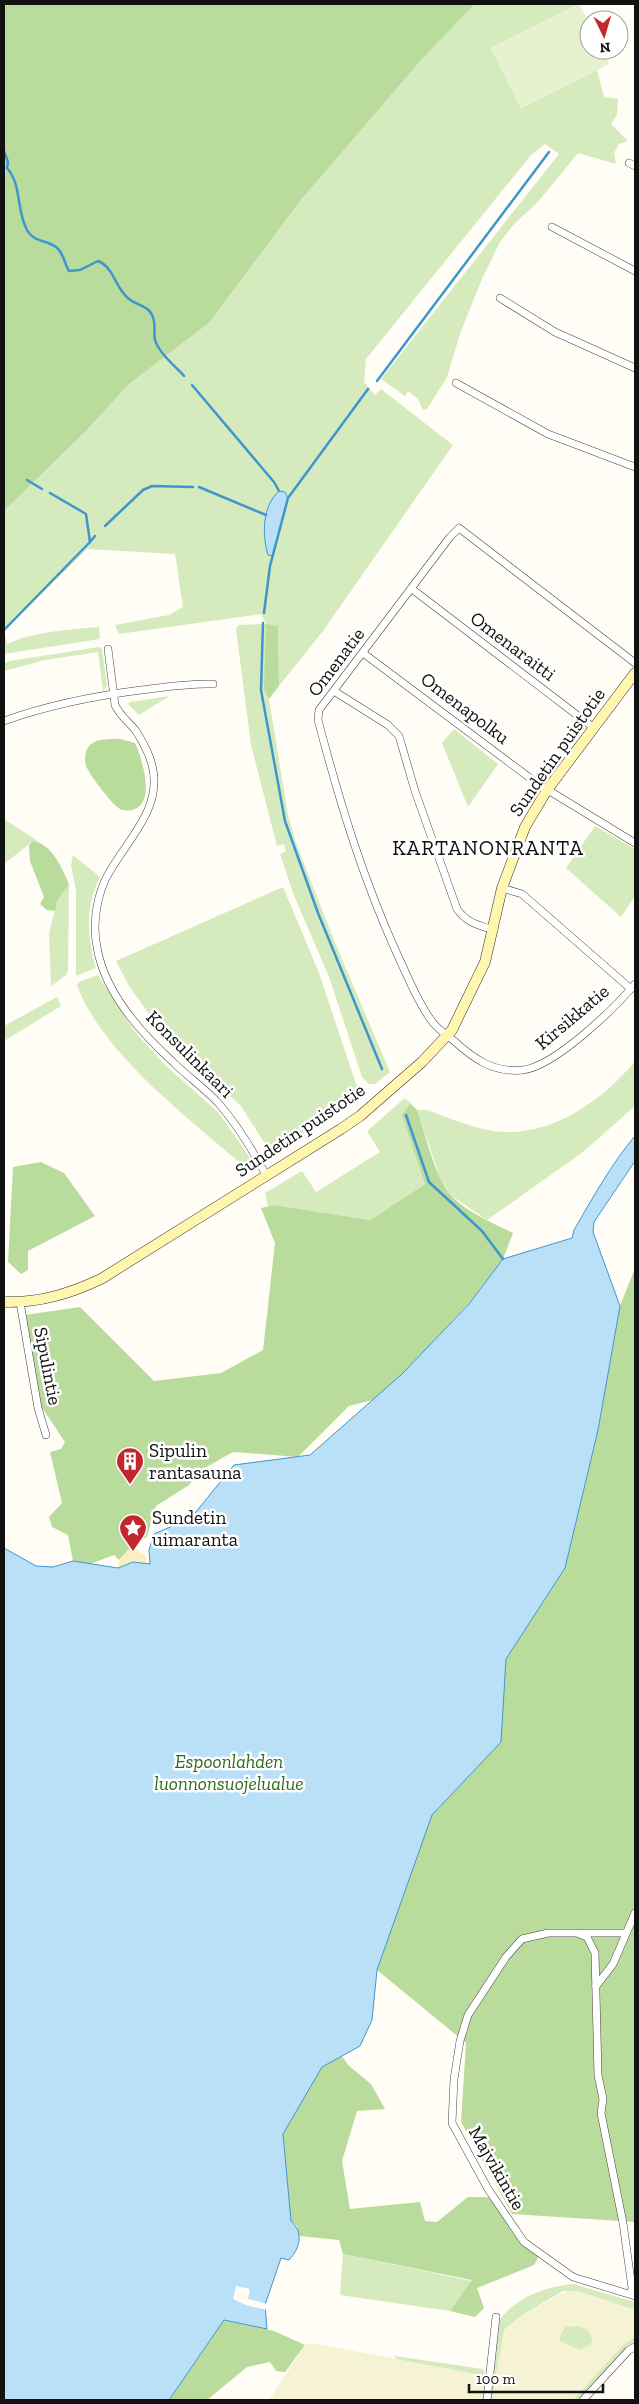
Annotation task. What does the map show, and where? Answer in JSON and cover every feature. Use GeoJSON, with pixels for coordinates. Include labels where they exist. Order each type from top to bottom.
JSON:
{"type":"FeatureCollection","features":[{"type":"Feature","properties":{"kind":"street"},"geometry":{"type":"LineString","coordinates":[[552,227],[635,271]]}},
{"type":"Feature","properties":{"kind":"street"},"geometry":{"type":"LineString","coordinates":[[500,298],[555,332],[635,368]]}},
{"type":"Feature","properties":{"kind":"street"},"geometry":{"type":"LineString","coordinates":[[456,383],[548,434],[635,467]]}},
{"type":"Feature","properties":{"kind":"street","name":"Omenatie"},"geometry":{"type":"LineString","coordinates":[[448,1036],[431,1020],[418,998],[380,918],[345,821],[318,720],[319,710],[450,537],[459,528],[635,663]]}},
{"type":"Feature","properties":{"kind":"street","name":"Omenaraitti"},"geometry":{"type":"LineString","coordinates":[[412,589],[594,728]]}},
{"type":"Feature","properties":{"kind":"street","name":"Konsulinkaari"},"geometry":{"type":"LineString","coordinates":[[108,649],[113,694],[119,714],[135,730],[146,748],[152,767],[153,782],[144,821],[109,872],[102,888],[95,930],[102,969],[128,1012],[142,1030],[171,1061],[219,1104],[266,1175]]}},
{"type":"Feature","properties":{"kind":"street","name":"Omenapolku"},"geometry":{"type":"LineString","coordinates":[[363,653],[547,790],[635,843]]}},
{"type":"Feature","properties":{"kind":"street","name":"Sundetin puistotie"},"geometry":{"type":"LineString","coordinates":[[4,1302],[20,1302],[61,1296],[101,1279],[360,1116],[422,1062],[448,1036],[461,1016],[485,962],[494,930],[502,888],[521,835],[547,790],[635,673]]}},
{"type":"Feature","properties":{"kind":"street"},"geometry":{"type":"LineString","coordinates":[[4,721],[45,707],[113,694],[193,683],[213,684]]}},
{"type":"Feature","properties":{"kind":"street"},"geometry":{"type":"LineString","coordinates":[[334,691],[388,725],[399,736],[415,791],[457,909],[464,919],[474,925],[494,930]]}},
{"type":"Feature","properties":{"kind":"street"},"geometry":{"type":"LineString","coordinates":[[502,888],[522,894],[633,986]]}},
{"type":"Feature","properties":{"kind":"street","name":"Kirsikkatie"},"geometry":{"type":"LineString","coordinates":[[448,1036],[473,1058],[489,1066],[509,1071],[532,1068],[544,1064],[587,1031],[633,986]]}},
{"type":"Feature","properties":{"kind":"street","name":"Sipulintie"},"geometry":{"type":"LineString","coordinates":[[20,1302],[38,1408],[46,1435]]}},
{"type":"Feature","properties":{"kind":"street"},"geometry":{"type":"LineString","coordinates":[[595,1986],[613,1964],[635,1913]]}},
{"type":"Feature","properties":{"kind":"street","name":"Majvikintie"},"geometry":{"type":"LineString","coordinates":[[626,1933],[548,1932],[522,1939],[506,1957],[468,2015],[460,2041],[454,2079],[452,2123],[488,2189],[524,2242],[572,2277],[632,2293]]}},
{"type":"Feature","properties":{"kind":"street"},"geometry":{"type":"LineString","coordinates":[[577,1933],[587,1937],[595,1953],[598,2075],[603,2099],[601,2113],[621,2214],[632,2293]]}},
{"type":"Feature","properties":{"kind":"street"},"geometry":{"type":"LineString","coordinates":[[487,2400],[496,2317]]}},
{"type":"Feature","properties":{"kind":"street"},"geometry":{"type":"LineString","coordinates":[[583,2400],[635,2347]]}},
{"type":"Feature","properties":{"kind":"shaded area"},"geometry":{"type":"Polygon","coordinates":[[[568,2290],[578,2291],[635,2310],[635,2337],[623,2345],[573,2400],[492,2400],[504,2329],[519,2317],[568,2290]]]}},
{"type":"Feature","properties":{"kind":"shaded area"},"geometry":{"type":"Polygon","coordinates":[[[312,2343],[481,2375],[484,2384],[482,2400],[269,2400],[305,2345],[312,2343]]]}},
{"type":"Feature","properties":{"kind":"green space"},"geometry":{"type":"Polygon","coordinates":[[[4,4],[475,4],[422,59],[300,201],[209,323],[129,384],[86,431],[4,511],[4,4]]]}},
{"type":"Feature","properties":{"kind":"green space"},"geometry":{"type":"Polygon","coordinates":[[[475,4],[579,4],[491,48],[521,108],[597,70],[604,97],[618,99],[617,115],[611,124],[628,141],[619,144],[614,153],[616,164],[578,153],[537,203],[515,223],[500,242],[482,279],[461,331],[447,377],[427,409],[423,410],[418,399],[408,391],[405,396],[381,379],[559,154],[545,144],[531,155],[366,359],[364,382],[375,395],[381,389],[453,445],[323,631],[279,686],[278,626],[264,688],[269,699],[288,815],[296,843],[336,945],[390,1072],[375,1084],[369,1084],[362,1077],[329,977],[293,893],[280,854],[286,851],[284,844],[277,846],[251,745],[236,629],[238,625],[266,624],[261,614],[119,634],[115,625],[169,615],[183,607],[175,554],[87,549],[4,631],[4,511],[86,431],[129,384],[209,323],[300,201],[422,59],[475,4]]]}},
{"type":"Feature","properties":{"kind":"green space"},"geometry":{"type":"Polygon","coordinates":[[[579,4],[582,10],[579,10],[579,60],[607,60],[609,64],[521,108],[491,48],[579,4]]]}},
{"type":"Feature","properties":{"kind":"green space"},"geometry":{"type":"Polygon","coordinates":[[[266,624],[278,626],[279,686],[269,699],[264,689],[266,624]]]}},
{"type":"Feature","properties":{"kind":"green space"},"geometry":{"type":"Polygon","coordinates":[[[99,627],[100,639],[4,654],[4,631],[7,644],[29,636],[99,627]]]}},
{"type":"Feature","properties":{"kind":"green space"},"geometry":{"type":"Polygon","coordinates":[[[100,647],[102,649],[107,686],[103,691],[98,652],[45,660],[4,671],[4,663],[10,661],[100,647]]]}},
{"type":"Feature","properties":{"kind":"green space"},"geometry":{"type":"Polygon","coordinates":[[[170,696],[139,715],[128,704],[130,702],[170,696]]]}},
{"type":"Feature","properties":{"kind":"green space"},"geometry":{"type":"Polygon","coordinates":[[[454,729],[498,764],[468,807],[442,743],[454,729]]]}},
{"type":"Feature","properties":{"kind":"green space"},"geometry":{"type":"Polygon","coordinates":[[[121,739],[135,743],[142,761],[146,785],[145,796],[141,804],[134,810],[118,808],[97,783],[85,763],[86,751],[94,742],[121,739]]]}},
{"type":"Feature","properties":{"kind":"green space"},"geometry":{"type":"Polygon","coordinates":[[[4,819],[39,842],[33,841],[4,864],[4,819]]]}},
{"type":"Feature","properties":{"kind":"green space"},"geometry":{"type":"Polygon","coordinates":[[[595,826],[635,849],[635,896],[621,917],[566,868],[595,826]]]}},
{"type":"Feature","properties":{"kind":"green space"},"geometry":{"type":"Polygon","coordinates":[[[33,841],[40,843],[51,852],[60,864],[69,884],[57,901],[55,911],[47,910],[40,904],[44,897],[30,861],[29,845],[33,841]]]}},
{"type":"Feature","properties":{"kind":"green space"},"geometry":{"type":"Polygon","coordinates":[[[73,855],[100,877],[92,899],[89,922],[89,933],[96,968],[76,976],[76,891],[71,865],[73,855]]]}},
{"type":"Feature","properties":{"kind":"green space"},"geometry":{"type":"Polygon","coordinates":[[[69,884],[68,970],[66,975],[51,986],[49,934],[57,901],[69,884]]]}},
{"type":"Feature","properties":{"kind":"green space"},"geometry":{"type":"Polygon","coordinates":[[[283,887],[319,973],[356,1084],[362,1091],[350,1104],[277,1150],[267,1147],[241,1106],[186,1056],[149,1014],[129,986],[116,961],[283,887]]]}},
{"type":"Feature","properties":{"kind":"green space"},"geometry":{"type":"Polygon","coordinates":[[[98,975],[135,1032],[165,1065],[219,1113],[254,1164],[251,1168],[246,1168],[175,1107],[127,1061],[106,1036],[89,1011],[77,985],[79,982],[98,975]]]}},
{"type":"Feature","properties":{"kind":"green space"},"geometry":{"type":"Polygon","coordinates":[[[57,997],[61,1006],[4,1041],[4,1026],[57,997]]]}},
{"type":"Feature","properties":{"kind":"green space"},"geometry":{"type":"Polygon","coordinates":[[[635,1061],[635,1106],[583,1152],[487,1220],[452,1196],[441,1180],[417,1110],[427,1110],[468,1125],[493,1131],[514,1132],[534,1129],[553,1123],[590,1103],[622,1076],[635,1061]]]}},
{"type":"Feature","properties":{"kind":"green space"},"geometry":{"type":"Polygon","coordinates":[[[405,1098],[410,1103],[402,1115],[425,1184],[370,1220],[274,1205],[268,1206],[265,1193],[302,1171],[316,1192],[380,1152],[367,1131],[405,1098]]]}},
{"type":"Feature","properties":{"kind":"green space"},"geometry":{"type":"Polygon","coordinates":[[[410,1103],[417,1110],[435,1166],[451,1195],[472,1212],[513,1233],[503,1259],[469,1303],[380,1398],[349,1406],[298,1457],[233,1452],[201,1470],[189,1485],[156,1506],[147,1537],[132,1546],[119,1560],[114,1555],[90,1564],[73,1561],[68,1535],[52,1527],[49,1517],[62,1503],[50,1452],[61,1449],[65,1442],[41,1406],[25,1315],[80,1307],[154,1381],[221,1373],[263,1350],[275,1243],[261,1208],[274,1205],[370,1220],[425,1184],[402,1115],[410,1103]]]}},
{"type":"Feature","properties":{"kind":"green space"},"geometry":{"type":"Polygon","coordinates":[[[41,1162],[64,1173],[95,1216],[28,1251],[28,1270],[21,1274],[8,1262],[13,1167],[41,1162]]]}},
{"type":"Feature","properties":{"kind":"green space"},"geometry":{"type":"Polygon","coordinates":[[[635,1268],[635,2222],[512,2214],[461,2122],[466,2043],[377,1970],[432,1815],[501,1742],[506,1659],[565,1568],[598,1430],[620,1306],[635,1268]]]}},
{"type":"Feature","properties":{"kind":"green space"},"geometry":{"type":"Polygon","coordinates":[[[342,2056],[348,2065],[371,2084],[385,2109],[357,2111],[342,2161],[350,2209],[420,2202],[425,2221],[437,2222],[468,2197],[493,2197],[514,2229],[540,2254],[534,2265],[477,2288],[484,2308],[475,2317],[450,2311],[472,2280],[343,2254],[339,2240],[299,2236],[297,2226],[291,2221],[283,2134],[322,2067],[342,2056]]]}},
{"type":"Feature","properties":{"kind":"green space"},"geometry":{"type":"Polygon","coordinates":[[[343,2254],[472,2281],[450,2311],[340,2295],[343,2254]]]}},
{"type":"Feature","properties":{"kind":"green space"},"geometry":{"type":"Polygon","coordinates":[[[573,2284],[635,2302],[635,2310],[578,2291],[563,2291],[519,2317],[504,2330],[492,2400],[489,2400],[499,2321],[513,2306],[532,2295],[553,2287],[573,2284]]]}},
{"type":"Feature","properties":{"kind":"green space"},"geometry":{"type":"Polygon","coordinates":[[[224,2320],[274,2331],[305,2345],[285,2372],[276,2371],[270,2362],[247,2367],[207,2400],[169,2400],[224,2320]]]}},
{"type":"Feature","properties":{"kind":"green space"},"geometry":{"type":"Polygon","coordinates":[[[578,2326],[587,2330],[593,2339],[590,2345],[579,2350],[560,2341],[560,2336],[565,2327],[578,2326]]]}},
{"type":"Feature","properties":{"kind":"green space"},"geometry":{"type":"Polygon","coordinates":[[[635,2337],[635,2344],[628,2347],[579,2400],[573,2400],[623,2345],[635,2337]]]}},
{"type":"Feature","properties":{"kind":"green space"},"geometry":{"type":"Polygon","coordinates":[[[395,2356],[483,2369],[487,2378],[485,2400],[482,2400],[484,2384],[481,2375],[396,2359],[395,2356]]]}},
{"type":"Feature","properties":{"kind":"sand","name":"Sundetin uimaranta"},"geometry":{"type":"Polygon","coordinates":[[[132,1546],[147,1557],[145,1565],[133,1562],[118,1568],[119,1560],[132,1546]]]}},
{"type":"Feature","properties":{"kind":"water"},"geometry":{"type":"Polygon","coordinates":[[[279,491],[285,492],[288,498],[273,556],[268,555],[264,530],[269,505],[279,491]]]}},
{"type":"Feature","properties":{"kind":"water","name":"Espoonlahden luonnonsuojelualue"},"geometry":{"type":"Polygon","coordinates":[[[635,1136],[635,1161],[594,1222],[593,1232],[620,1306],[598,1430],[565,1568],[506,1659],[501,1742],[432,1815],[377,1970],[372,2020],[360,2046],[322,2067],[283,2134],[291,2221],[298,2230],[299,2240],[296,2251],[289,2260],[281,2258],[265,2305],[267,2329],[224,2320],[169,2400],[4,2400],[4,1548],[36,1566],[53,1567],[73,1561],[118,1568],[133,1562],[150,1564],[149,1550],[154,1534],[191,1518],[234,1465],[310,1455],[402,1374],[469,1304],[503,1259],[572,1238],[574,1230],[603,1182],[635,1136]]]}},
{"type":"Feature","properties":{"kind":"pier"},"geometry":{"type":"Polygon","coordinates":[[[236,2286],[250,2289],[248,2299],[268,2304],[267,2310],[246,2305],[233,2299],[236,2286]]]}},
{"type":"Feature","properties":{"kind":"waterway"},"geometry":{"type":"LineString","coordinates":[[4,151],[8,162],[7,168],[15,182],[21,214],[30,234],[36,239],[59,249],[69,271],[80,270],[98,261],[104,264],[112,273],[124,295],[151,313],[154,320],[154,336],[157,345],[184,376]]}},
{"type":"Feature","properties":{"kind":"waterway"},"geometry":{"type":"LineString","coordinates":[[377,381],[549,152]]}},
{"type":"Feature","properties":{"kind":"waterway"},"geometry":{"type":"LineString","coordinates":[[192,385],[274,482],[279,491]]}},
{"type":"Feature","properties":{"kind":"waterway"},"geometry":{"type":"LineString","coordinates":[[264,613],[270,566],[288,498],[368,389]]}},
{"type":"Feature","properties":{"kind":"waterway"},"geometry":{"type":"LineString","coordinates":[[27,480],[42,489]]}},
{"type":"Feature","properties":{"kind":"waterway"},"geometry":{"type":"LineString","coordinates":[[105,526],[143,490],[152,486],[193,487]]}},
{"type":"Feature","properties":{"kind":"waterway"},"geometry":{"type":"LineString","coordinates":[[199,487],[266,515]]}},
{"type":"Feature","properties":{"kind":"waterway"},"geometry":{"type":"LineString","coordinates":[[4,630],[90,542],[86,514],[50,493]]}},
{"type":"Feature","properties":{"kind":"waterway"},"geometry":{"type":"LineString","coordinates":[[90,542],[95,536]]}},
{"type":"Feature","properties":{"kind":"waterway"},"geometry":{"type":"LineString","coordinates":[[263,623],[261,690],[285,821],[318,913],[382,1069]]}},
{"type":"Feature","properties":{"kind":"waterway"},"geometry":{"type":"LineString","coordinates":[[406,1115],[429,1182],[482,1231],[503,1259]]}},
{"type":"Feature","properties":{"kind":"place","name":"Sipulin rantasauna"},"geometry":{"type":"Point","coordinates":[130,1485]}},
{"type":"Feature","properties":{"kind":"place","name":"Sundetin uimaranta"},"geometry":{"type":"Point","coordinates":[133,1552]}},
{"type":"Feature","properties":{"kind":"district","name":"KARTANONRANTA"},"geometry":{"type":"Point","coordinates":[488,847]}}]}
